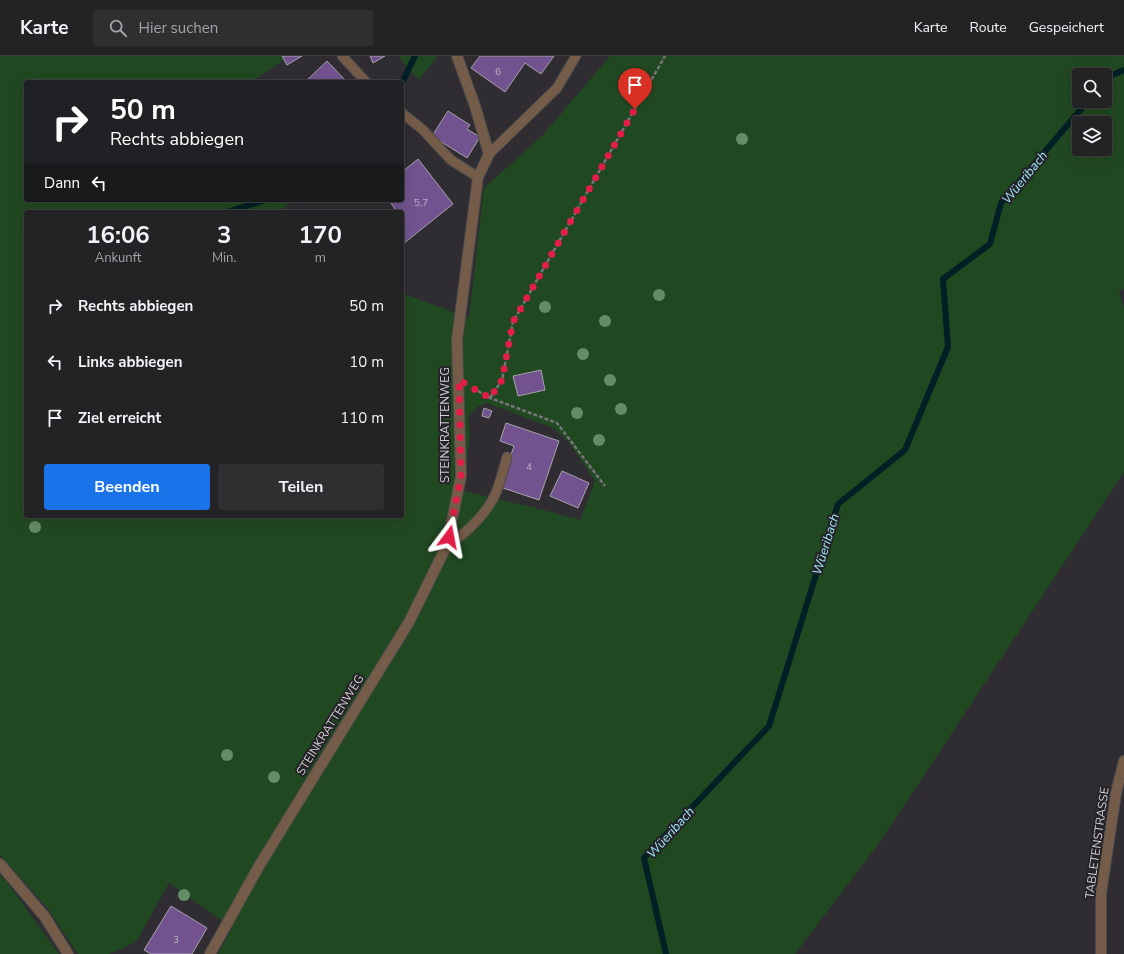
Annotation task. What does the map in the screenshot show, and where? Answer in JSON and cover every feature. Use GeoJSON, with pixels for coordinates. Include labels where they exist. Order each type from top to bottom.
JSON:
{"type":"FeatureCollection","features":[{"type":"Feature","properties":{"kind":"street"},"geometry":{"type":"LineString","coordinates":[[457,56],[490,154]]}},
{"type":"Feature","properties":{"kind":"street","name":"STEINKRATTENWEG"},"geometry":{"type":"LineString","coordinates":[[210,954],[259,866],[409,622],[447,545],[461,476],[457,340],[478,177],[490,154]]}},
{"type":"Feature","properties":{"kind":"street","name":"TABLETENSTRASSE"},"geometry":{"type":"LineString","coordinates":[[1101,954],[1101,894],[1116,793],[1124,761]]}},
{"type":"Feature","properties":{"kind":"street"},"geometry":{"type":"LineString","coordinates":[[0,864],[45,917],[68,954]]}},
{"type":"Feature","properties":{"kind":"lane"},"geometry":{"type":"LineString","coordinates":[[342,56],[364,80]]}},
{"type":"Feature","properties":{"kind":"lane"},"geometry":{"type":"LineString","coordinates":[[490,154],[556,88],[576,56]]}},
{"type":"Feature","properties":{"kind":"lane"},"geometry":{"type":"LineString","coordinates":[[404,115],[422,129],[451,160],[478,177]]}},
{"type":"Feature","properties":{"kind":"lane"},"geometry":{"type":"LineString","coordinates":[[447,545],[459,538],[485,511],[496,491],[507,456]]}},
{"type":"Feature","properties":{"kind":"path"},"geometry":{"type":"LineString","coordinates":[[490,398],[502,380],[513,322],[665,56]]}},
{"type":"Feature","properties":{"kind":"path"},"geometry":{"type":"LineString","coordinates":[[459,380],[490,398],[557,423],[605,486]]}},
{"type":"Feature","properties":{"kind":"green space"},"geometry":{"type":"Polygon","coordinates":[[[0,56],[282,56],[284,60],[256,80],[24,80],[24,202],[292,202],[282,210],[24,210],[24,518],[404,518],[404,294],[469,318],[484,188],[543,135],[610,56],[1124,56],[1124,288],[1119,292],[1124,309],[1124,472],[882,839],[795,954],[218,954],[232,928],[169,883],[136,942],[109,954],[78,954],[48,909],[0,855],[0,56]],[[487,403],[477,407],[468,417],[470,434],[463,491],[580,520],[595,481],[568,441],[553,428],[487,403]]]}},
{"type":"Feature","properties":{"kind":"green space"},"geometry":{"type":"Polygon","coordinates":[[[401,56],[438,56],[419,80],[400,59],[401,56]]]}},
{"type":"Feature","properties":{"kind":"green space"},"geometry":{"type":"Polygon","coordinates":[[[0,875],[7,882],[59,954],[0,954],[0,875]]]}},
{"type":"Feature","properties":{"kind":"building"},"geometry":{"type":"Polygon","coordinates":[[[282,56],[302,56],[287,65],[282,56]]]}},
{"type":"Feature","properties":{"kind":"building"},"geometry":{"type":"Polygon","coordinates":[[[370,56],[385,56],[373,63],[370,56]]]}},
{"type":"Feature","properties":{"kind":"building"},"geometry":{"type":"Polygon","coordinates":[[[480,56],[554,56],[541,74],[525,63],[505,92],[471,68],[480,56]]]}},
{"type":"Feature","properties":{"kind":"building"},"geometry":{"type":"Polygon","coordinates":[[[327,61],[345,80],[307,80],[327,61]]]}},
{"type":"Feature","properties":{"kind":"building"},"geometry":{"type":"Polygon","coordinates":[[[448,111],[470,125],[467,129],[480,137],[467,158],[432,136],[448,111]]]}},
{"type":"Feature","properties":{"kind":"building"},"geometry":{"type":"Polygon","coordinates":[[[418,159],[453,204],[404,243],[404,210],[396,210],[390,202],[404,202],[404,170],[418,159]]]}},
{"type":"Feature","properties":{"kind":"building"},"geometry":{"type":"Polygon","coordinates":[[[541,370],[545,390],[518,396],[513,376],[541,370]]]}},
{"type":"Feature","properties":{"kind":"building"},"geometry":{"type":"Polygon","coordinates":[[[484,408],[492,411],[489,418],[482,416],[484,408]]]}},
{"type":"Feature","properties":{"kind":"building"},"geometry":{"type":"Polygon","coordinates":[[[506,423],[559,441],[539,500],[500,487],[514,446],[500,441],[506,423]]]}},
{"type":"Feature","properties":{"kind":"building"},"geometry":{"type":"Polygon","coordinates":[[[562,471],[589,483],[578,508],[550,496],[562,471]]]}},
{"type":"Feature","properties":{"kind":"building"},"geometry":{"type":"Polygon","coordinates":[[[171,906],[207,928],[192,954],[151,954],[144,950],[171,906]]]}},
{"type":"Feature","properties":{"kind":"waterway"},"geometry":{"type":"LineString","coordinates":[[403,80],[415,56]]}},
{"type":"Feature","properties":{"kind":"waterway","name":"Wüeribach"},"geometry":{"type":"LineString","coordinates":[[1112,75],[1124,70]]}},
{"type":"Feature","properties":{"kind":"waterway","name":"Wüeribach"},"geometry":{"type":"LineString","coordinates":[[666,954],[644,858],[769,726],[838,504],[905,450],[948,347],[943,279],[990,244],[1001,203],[1082,108]]}},
{"type":"Feature","properties":{"kind":"waterway"},"geometry":{"type":"LineString","coordinates":[[234,210],[260,202]]}},
{"type":"Feature","properties":{"kind":"route"},"geometry":{"type":"LineString","coordinates":[[449,537],[461,476],[459,380],[490,398],[502,380],[513,322],[635,109]]}}]}
